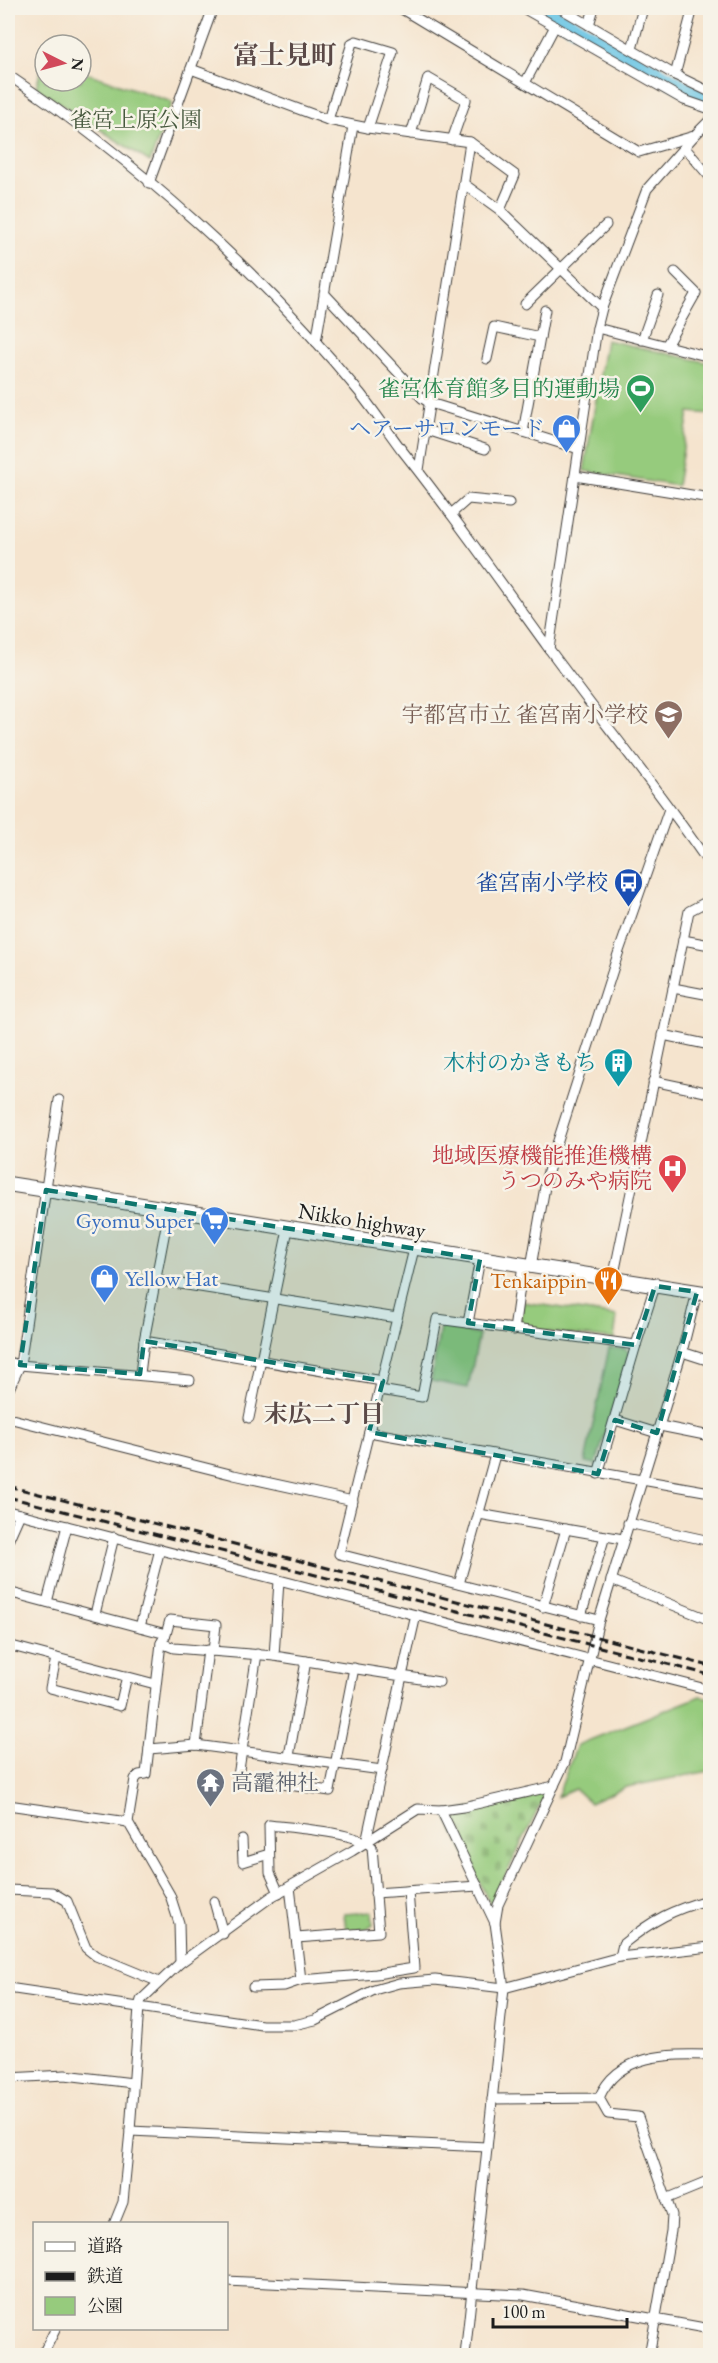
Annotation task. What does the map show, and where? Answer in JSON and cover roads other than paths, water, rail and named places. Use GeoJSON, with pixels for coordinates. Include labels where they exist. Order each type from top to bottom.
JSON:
{"type":"FeatureCollection","features":[{"type":"Feature","properties":{"kind":"highway","name":"Nikko highway"},"geometry":{"type":"LineString","coordinates":[[8,1184],[704,1293]]}},
{"type":"Feature","properties":{"kind":"street"},"geometry":{"type":"LineString","coordinates":[[149,183],[213,8]]}},
{"type":"Feature","properties":{"kind":"street"},"geometry":{"type":"LineString","coordinates":[[400,8],[639,152],[694,136]]}},
{"type":"Feature","properties":{"kind":"street"},"geometry":{"type":"LineString","coordinates":[[523,8],[684,100],[711,109]]}},
{"type":"Feature","properties":{"kind":"street"},"geometry":{"type":"LineString","coordinates":[[560,8],[675,75],[711,92]]}},
{"type":"Feature","properties":{"kind":"street"},"geometry":{"type":"LineString","coordinates":[[589,25],[594,8]]}},
{"type":"Feature","properties":{"kind":"street"},"geometry":{"type":"LineString","coordinates":[[632,49],[643,8]]}},
{"type":"Feature","properties":{"kind":"street"},"geometry":{"type":"LineString","coordinates":[[675,75],[693,8]]}},
{"type":"Feature","properties":{"kind":"street"},"geometry":{"type":"LineString","coordinates":[[525,83],[555,26]]}},
{"type":"Feature","properties":{"kind":"street"},"geometry":{"type":"LineString","coordinates":[[328,120],[352,43],[356,41],[393,52],[368,129]]}},
{"type":"Feature","properties":{"kind":"street"},"geometry":{"type":"LineString","coordinates":[[192,69],[328,120],[368,129],[470,142],[515,175],[501,210]]}},
{"type":"Feature","properties":{"kind":"street"},"geometry":{"type":"LineString","coordinates":[[8,75],[107,147],[149,183],[210,236],[275,298],[316,342],[420,470],[549,649],[709,860]]}},
{"type":"Feature","properties":{"kind":"street"},"geometry":{"type":"LineString","coordinates":[[411,135],[428,78],[465,100],[452,140]]}},
{"type":"Feature","properties":{"kind":"street"},"geometry":{"type":"LineString","coordinates":[[549,649],[597,328],[602,308],[647,189],[711,120]]}},
{"type":"Feature","properties":{"kind":"street"},"geometry":{"type":"LineString","coordinates":[[316,342],[353,126]]}},
{"type":"Feature","properties":{"kind":"street"},"geometry":{"type":"LineString","coordinates":[[420,470],[470,142]]}},
{"type":"Feature","properties":{"kind":"street"},"geometry":{"type":"LineString","coordinates":[[685,148],[711,177]]}},
{"type":"Feature","properties":{"kind":"street"},"geometry":{"type":"LineString","coordinates":[[464,184],[501,210],[602,308]]}},
{"type":"Feature","properties":{"kind":"street"},"geometry":{"type":"LineString","coordinates":[[525,304],[606,225]]}},
{"type":"Feature","properties":{"kind":"street"},"geometry":{"type":"LineString","coordinates":[[666,346],[696,293],[675,272]]}},
{"type":"Feature","properties":{"kind":"street"},"geometry":{"type":"LineString","coordinates":[[324,293],[430,404],[579,449]]}},
{"type":"Feature","properties":{"kind":"street"},"geometry":{"type":"LineString","coordinates":[[642,340],[658,295]]}},
{"type":"Feature","properties":{"kind":"street"},"geometry":{"type":"LineString","coordinates":[[523,432],[545,310]]}},
{"type":"Feature","properties":{"kind":"street"},"geometry":{"type":"LineString","coordinates":[[487,360],[494,327],[540,337]]}},
{"type":"Feature","properties":{"kind":"street"},"geometry":{"type":"LineString","coordinates":[[597,328],[711,357]]}},
{"type":"Feature","properties":{"kind":"street"},"geometry":{"type":"LineString","coordinates":[[426,430],[485,449]]}},
{"type":"Feature","properties":{"kind":"street"},"geometry":{"type":"LineString","coordinates":[[575,476],[711,498]]}},
{"type":"Feature","properties":{"kind":"street"},"geometry":{"type":"LineString","coordinates":[[451,514],[468,499],[508,502]]}},
{"type":"Feature","properties":{"kind":"street"},"geometry":{"type":"LineString","coordinates":[[514,1330],[547,1175],[618,954],[669,809]]}},
{"type":"Feature","properties":{"kind":"street"},"geometry":{"type":"LineString","coordinates":[[709,860],[711,846]]}},
{"type":"Feature","properties":{"kind":"street"},"geometry":{"type":"LineString","coordinates":[[613,1278],[689,911],[704,903],[711,912]]}},
{"type":"Feature","properties":{"kind":"street"},"geometry":{"type":"LineString","coordinates":[[683,940],[711,945]]}},
{"type":"Feature","properties":{"kind":"street"},"geometry":{"type":"LineString","coordinates":[[673,988],[711,995]]}},
{"type":"Feature","properties":{"kind":"street"},"geometry":{"type":"LineString","coordinates":[[663,1035],[711,1045]]}},
{"type":"Feature","properties":{"kind":"street"},"geometry":{"type":"LineString","coordinates":[[653,1081],[711,1093]]}},
{"type":"Feature","properties":{"kind":"street"},"geometry":{"type":"LineString","coordinates":[[8,1391],[20,1365],[58,1100]]}},
{"type":"Feature","properties":{"kind":"street"},"geometry":{"type":"LineString","coordinates":[[140,1374],[144,1341],[169,1210]]}},
{"type":"Feature","properties":{"kind":"street"},"geometry":{"type":"LineString","coordinates":[[249,1418],[288,1229]]}},
{"type":"Feature","properties":{"kind":"street"},"geometry":{"type":"LineString","coordinates":[[414,1249],[339,1554],[599,1620]]}},
{"type":"Feature","properties":{"kind":"street"},"geometry":{"type":"LineString","coordinates":[[468,1323],[480,1259]]}},
{"type":"Feature","properties":{"kind":"street"},"geometry":{"type":"LineString","coordinates":[[155,1280],[397,1318]]}},
{"type":"Feature","properties":{"kind":"street"},"geometry":{"type":"LineString","coordinates":[[598,1474],[655,1286]]}},
{"type":"Feature","properties":{"kind":"street"},"geometry":{"type":"LineString","coordinates":[[495,1923],[498,1905],[565,1762],[599,1620],[623,1539],[682,1352],[704,1293]]}},
{"type":"Feature","properties":{"kind":"street"},"geometry":{"type":"LineString","coordinates":[[144,1341],[261,1361],[422,1397],[438,1319],[636,1345]]}},
{"type":"Feature","properties":{"kind":"street"},"geometry":{"type":"LineString","coordinates":[[682,1352],[711,1361]]}},
{"type":"Feature","properties":{"kind":"street"},"geometry":{"type":"LineString","coordinates":[[8,1362],[20,1365],[190,1380]]}},
{"type":"Feature","properties":{"kind":"street"},"geometry":{"type":"LineString","coordinates":[[8,1418],[222,1472],[353,1501]]}},
{"type":"Feature","properties":{"kind":"street"},"geometry":{"type":"LineString","coordinates":[[615,1420],[658,1429],[711,1436]]}},
{"type":"Feature","properties":{"kind":"street"},"geometry":{"type":"LineString","coordinates":[[369,1432],[642,1482],[711,1492]]}},
{"type":"Feature","properties":{"kind":"street"},"geometry":{"type":"LineString","coordinates":[[459,1584],[495,1455]]}},
{"type":"Feature","properties":{"kind":"street"},"geometry":{"type":"LineString","coordinates":[[8,1511],[711,1690]]}},
{"type":"Feature","properties":{"kind":"street"},"geometry":{"type":"LineString","coordinates":[[8,1541],[20,1514]]}},
{"type":"Feature","properties":{"kind":"street"},"geometry":{"type":"LineString","coordinates":[[479,1514],[623,1539]]}},
{"type":"Feature","properties":{"kind":"street"},"geometry":{"type":"LineString","coordinates":[[628,1523],[711,1541]]}},
{"type":"Feature","properties":{"kind":"street"},"geometry":{"type":"LineString","coordinates":[[47,1602],[68,1527]]}},
{"type":"Feature","properties":{"kind":"street"},"geometry":{"type":"LineString","coordinates":[[543,1607],[567,1529]]}},
{"type":"Feature","properties":{"kind":"street"},"geometry":{"type":"LineString","coordinates":[[581,1616],[605,1536]]}},
{"type":"Feature","properties":{"kind":"street"},"geometry":{"type":"LineString","coordinates":[[95,1614],[114,1537]]}},
{"type":"Feature","properties":{"kind":"street"},"geometry":{"type":"LineString","coordinates":[[140,1627],[160,1549]]}},
{"type":"Feature","properties":{"kind":"street"},"geometry":{"type":"LineString","coordinates":[[611,1580],[711,1620]]}},
{"type":"Feature","properties":{"kind":"street"},"geometry":{"type":"LineString","coordinates":[[274,1656],[279,1581]]}},
{"type":"Feature","properties":{"kind":"street"},"geometry":{"type":"LineString","coordinates":[[8,1592],[140,1627],[164,1638],[174,1648],[274,1656],[439,1682]]}},
{"type":"Feature","properties":{"kind":"street"},"geometry":{"type":"LineString","coordinates":[[366,1842],[416,1615]]}},
{"type":"Feature","properties":{"kind":"street"},"geometry":{"type":"LineString","coordinates":[[180,1964],[179,1929],[170,1895],[128,1822],[135,1779],[139,1775],[146,1774],[155,1684],[170,1620],[216,1625],[196,1745]]}},
{"type":"Feature","properties":{"kind":"street"},"geometry":{"type":"LineString","coordinates":[[8,1645],[155,1684]]}},
{"type":"Feature","properties":{"kind":"street"},"geometry":{"type":"LineString","coordinates":[[257,1654],[238,1776],[330,1791],[354,1668]]}},
{"type":"Feature","properties":{"kind":"street"},"geometry":{"type":"LineString","coordinates":[[56,1658],[50,1688],[60,1691],[120,1706],[127,1676]]}},
{"type":"Feature","properties":{"kind":"street"},"geometry":{"type":"LineString","coordinates":[[289,1756],[306,1661]]}},
{"type":"Feature","properties":{"kind":"street"},"geometry":{"type":"LineString","coordinates":[[149,1749],[196,1745],[382,1770]]}},
{"type":"Feature","properties":{"kind":"street"},"geometry":{"type":"LineString","coordinates":[[114,2222],[123,2202],[139,2007],[141,2000],[159,1982],[180,1964],[279,1893],[418,1809],[441,1810],[554,1786]]}},
{"type":"Feature","properties":{"kind":"street"},"geometry":{"type":"LineString","coordinates":[[8,1805],[128,1822]]}},
{"type":"Feature","properties":{"kind":"street"},"geometry":{"type":"LineString","coordinates":[[441,1810],[495,1923],[504,1988],[465,2355]]}},
{"type":"Feature","properties":{"kind":"street"},"geometry":{"type":"LineString","coordinates":[[279,1893],[270,1873],[269,1825],[349,1836],[366,1842],[372,1847],[379,1932],[296,1938]]}},
{"type":"Feature","properties":{"kind":"street"},"geometry":{"type":"LineString","coordinates":[[242,1839],[243,1862],[269,1854]]}},
{"type":"Feature","properties":{"kind":"street"},"geometry":{"type":"LineString","coordinates":[[375,1893],[478,1886]]}},
{"type":"Feature","properties":{"kind":"street"},"geometry":{"type":"LineString","coordinates":[[290,1887],[301,1980]]}},
{"type":"Feature","properties":{"kind":"street"},"geometry":{"type":"LineString","coordinates":[[8,1890],[52,1892],[67,1901],[86,1948],[96,1956],[159,1982]]}},
{"type":"Feature","properties":{"kind":"street"},"geometry":{"type":"LineString","coordinates":[[253,1986],[284,1986],[301,1980],[376,1974],[414,1968],[408,1891]]}},
{"type":"Feature","properties":{"kind":"street"},"geometry":{"type":"LineString","coordinates":[[620,1957],[623,1944],[649,1923],[681,1907],[711,1899]]}},
{"type":"Feature","properties":{"kind":"street"},"geometry":{"type":"LineString","coordinates":[[214,1900],[223,1934]]}},
{"type":"Feature","properties":{"kind":"street"},"geometry":{"type":"LineString","coordinates":[[8,1988],[262,2025],[284,2026],[315,2020],[374,1990],[399,1983],[435,1980],[504,1988],[620,1957],[711,1947]]}},
{"type":"Feature","properties":{"kind":"street"},"geometry":{"type":"LineString","coordinates":[[599,2098],[603,2089],[618,2072],[650,2058],[673,2054],[711,2055]]}},
{"type":"Feature","properties":{"kind":"street"},"geometry":{"type":"LineString","coordinates":[[8,2078],[65,2075],[133,2083]]}},
{"type":"Feature","properties":{"kind":"street"},"geometry":{"type":"LineString","coordinates":[[492,2098],[599,2098]]}},
{"type":"Feature","properties":{"kind":"street"},"geometry":{"type":"LineString","coordinates":[[599,2098],[608,2114],[638,2117],[672,2215],[649,2355]]}},
{"type":"Feature","properties":{"kind":"street"},"geometry":{"type":"LineString","coordinates":[[130,2131],[487,2147]]}},
{"type":"Feature","properties":{"kind":"street"},"geometry":{"type":"LineString","coordinates":[[666,2199],[711,2181]]}},
{"type":"Feature","properties":{"kind":"street"},"geometry":{"type":"LineString","coordinates":[[228,2281],[523,2295],[711,2329]]}},
{"type":"Feature","properties":{"kind":"street"},"geometry":{"type":"LineString","coordinates":[[42,2355],[55,2330]]}},
{"type":"Feature","properties":{"kind":"waterway"},"geometry":{"type":"LineString","coordinates":[[541,8],[710,102]]}},
{"type":"Feature","properties":{"kind":"railway"},"geometry":{"type":"LineString","coordinates":[[8,1486],[710,1666]]}},
{"type":"Feature","properties":{"kind":"railway"},"geometry":{"type":"LineString","coordinates":[[8,1497],[710,1675]]}},
{"type":"Feature","properties":{"kind":"place","name":"雀宮体育館多目的運動場"},"geometry":{"type":"Point","coordinates":[641,414]}},
{"type":"Feature","properties":{"kind":"place","name":"ヘアーサロンモード"},"geometry":{"type":"Point","coordinates":[566,454]}},
{"type":"Feature","properties":{"kind":"place","name":"宇都宮市立 雀宮南小学校"},"geometry":{"type":"Point","coordinates":[669,740]}},
{"type":"Feature","properties":{"kind":"place","name":"雀宮南小学校"},"geometry":{"type":"Point","coordinates":[629,908]}},
{"type":"Feature","properties":{"kind":"place","name":"木村のかきもち"},"geometry":{"type":"Point","coordinates":[618,1088]}},
{"type":"Feature","properties":{"kind":"place","name":"地域医療機能推進機構 うつのみや病院"},"geometry":{"type":"Point","coordinates":[673,1194]}},
{"type":"Feature","properties":{"kind":"place","name":"Gyomu Super"},"geometry":{"type":"Point","coordinates":[215,1246]}},
{"type":"Feature","properties":{"kind":"place","name":"Yellow Hat"},"geometry":{"type":"Point","coordinates":[104,1304]}},
{"type":"Feature","properties":{"kind":"place","name":"Tenkaippin"},"geometry":{"type":"Point","coordinates":[608,1306]}},
{"type":"Feature","properties":{"kind":"place","name":"高靇神社"},"geometry":{"type":"Point","coordinates":[210,1808]}},
{"type":"Feature","properties":{"kind":"district","name":"富士見町"},"geometry":{"type":"Point","coordinates":[285,55]}},
{"type":"Feature","properties":{"kind":"district","name":"末広二丁目"},"geometry":{"type":"Point","coordinates":[324,1414]}},
{"type":"Feature","properties":{"kind":"park label","name":"雀宮上原公園"},"geometry":{"type":"Point","coordinates":[136,119]}}]}
